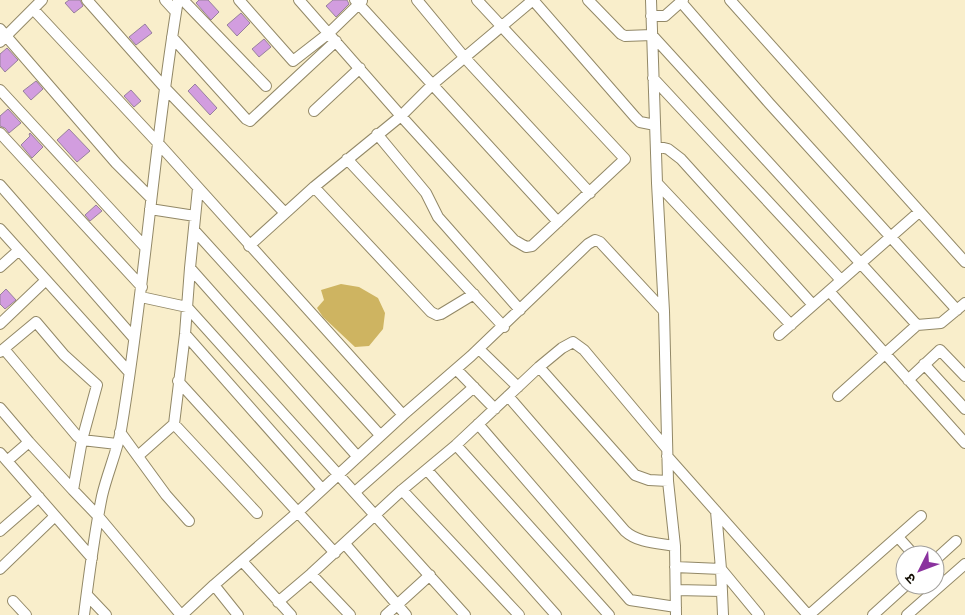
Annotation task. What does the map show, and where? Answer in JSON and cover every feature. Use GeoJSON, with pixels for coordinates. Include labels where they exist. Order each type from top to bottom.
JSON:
{"type":"FeatureCollection","features":[{"type":"Feature","properties":{"kind":"street"},"geometry":{"type":"LineString","coordinates":[[87,0],[165,88],[285,213]]}},
{"type":"Feature","properties":{"kind":"street"},"geometry":{"type":"LineString","coordinates":[[165,0],[176,12]]}},
{"type":"Feature","properties":{"kind":"street"},"geometry":{"type":"LineString","coordinates":[[84,615],[98,516],[106,477],[120,432],[141,292],[150,204],[178,0]]}},
{"type":"Feature","properties":{"kind":"street"},"geometry":{"type":"LineString","coordinates":[[183,0],[266,86]]}},
{"type":"Feature","properties":{"kind":"street"},"geometry":{"type":"LineString","coordinates":[[239,0],[293,61],[329,33],[359,1],[558,222]]}},
{"type":"Feature","properties":{"kind":"street"},"geometry":{"type":"LineString","coordinates":[[299,0],[507,232],[520,244],[526,247],[532,246],[625,159],[477,0]]}},
{"type":"Feature","properties":{"kind":"street"},"geometry":{"type":"LineString","coordinates":[[417,0],[465,58],[590,193]]}},
{"type":"Feature","properties":{"kind":"street"},"geometry":{"type":"LineString","coordinates":[[249,246],[314,187],[401,116],[433,84],[533,0],[635,117],[640,122],[655,125]]}},
{"type":"Feature","properties":{"kind":"street"},"geometry":{"type":"LineString","coordinates":[[588,0],[621,34],[625,36],[652,35],[917,325]]}},
{"type":"Feature","properties":{"kind":"street"},"geometry":{"type":"LineString","coordinates":[[478,424],[630,600],[676,611],[674,546],[668,481],[664,311],[650,0]]}},
{"type":"Feature","properties":{"kind":"street"},"geometry":{"type":"LineString","coordinates":[[730,0],[965,262]]}},
{"type":"Feature","properties":{"kind":"street"},"geometry":{"type":"LineString","coordinates":[[651,16],[665,16],[682,1],[769,103],[957,310]]}},
{"type":"Feature","properties":{"kind":"street"},"geometry":{"type":"LineString","coordinates":[[195,216],[150,204],[116,163],[2,36],[36,4],[158,144],[402,415]]}},
{"type":"Feature","properties":{"kind":"street"},"geometry":{"type":"LineString","coordinates":[[172,36],[246,119],[250,121],[336,41]]}},
{"type":"Feature","properties":{"kind":"street"},"geometry":{"type":"LineString","coordinates":[[314,111],[360,68]]}},
{"type":"Feature","properties":{"kind":"street"},"geometry":{"type":"LineString","coordinates":[[653,78],[841,280]]}},
{"type":"Feature","properties":{"kind":"street"},"geometry":{"type":"LineString","coordinates":[[0,90],[145,247]]}},
{"type":"Feature","properties":{"kind":"street"},"geometry":{"type":"LineString","coordinates":[[0,133],[141,292],[187,307],[377,515],[465,615]]}},
{"type":"Feature","properties":{"kind":"street"},"geometry":{"type":"LineString","coordinates":[[377,134],[426,193],[438,216],[446,226],[520,310]]}},
{"type":"Feature","properties":{"kind":"street"},"geometry":{"type":"LineString","coordinates":[[656,146],[668,149],[681,159],[813,305]]}},
{"type":"Feature","properties":{"kind":"street"},"geometry":{"type":"LineString","coordinates":[[347,159],[504,327]]}},
{"type":"Feature","properties":{"kind":"street"},"geometry":{"type":"LineString","coordinates":[[657,183],[791,325]]}},
{"type":"Feature","properties":{"kind":"street"},"geometry":{"type":"LineString","coordinates":[[0,185],[133,337]]}},
{"type":"Feature","properties":{"kind":"street"},"geometry":{"type":"LineString","coordinates":[[314,187],[431,312],[437,315],[441,314],[474,294]]}},
{"type":"Feature","properties":{"kind":"street"},"geometry":{"type":"LineString","coordinates":[[138,456],[174,424],[185,334],[198,188]]}},
{"type":"Feature","properties":{"kind":"street"},"geometry":{"type":"LineString","coordinates":[[779,336],[919,212]]}},
{"type":"Feature","properties":{"kind":"street"},"geometry":{"type":"LineString","coordinates":[[0,229],[129,372]]}},
{"type":"Feature","properties":{"kind":"street"},"geometry":{"type":"LineString","coordinates":[[194,230],[380,435]]}},
{"type":"Feature","properties":{"kind":"street"},"geometry":{"type":"LineString","coordinates":[[0,408],[98,516],[181,615],[298,512],[402,415],[504,327],[578,252],[595,240],[600,242],[664,311]]}},
{"type":"Feature","properties":{"kind":"street"},"geometry":{"type":"LineString","coordinates":[[0,267],[19,250]]}},
{"type":"Feature","properties":{"kind":"street"},"geometry":{"type":"LineString","coordinates":[[190,268],[357,456]]}},
{"type":"Feature","properties":{"kind":"street"},"geometry":{"type":"LineString","coordinates":[[0,324],[45,281]]}},
{"type":"Feature","properties":{"kind":"street"},"geometry":{"type":"LineString","coordinates":[[829,291],[965,443]]}},
{"type":"Feature","properties":{"kind":"street"},"geometry":{"type":"LineString","coordinates":[[838,396],[917,325],[941,324],[965,303]]}},
{"type":"Feature","properties":{"kind":"street"},"geometry":{"type":"LineString","coordinates":[[73,490],[82,440],[97,385],[64,355],[36,322],[2,350],[77,436],[82,440],[117,444]]}},
{"type":"Feature","properties":{"kind":"street"},"geometry":{"type":"LineString","coordinates":[[185,334],[322,489]]}},
{"type":"Feature","properties":{"kind":"street"},"geometry":{"type":"LineString","coordinates":[[278,602],[335,553],[402,490],[456,445],[539,367],[567,344],[573,342],[579,345],[716,511],[809,615],[921,516]]}},
{"type":"Feature","properties":{"kind":"street"},"geometry":{"type":"LineString","coordinates":[[479,349],[518,387]]}},
{"type":"Feature","properties":{"kind":"street"},"geometry":{"type":"LineString","coordinates":[[908,380],[940,350],[965,376]]}},
{"type":"Feature","properties":{"kind":"street"},"geometry":{"type":"LineString","coordinates":[[924,364],[965,409]]}},
{"type":"Feature","properties":{"kind":"street"},"geometry":{"type":"LineString","coordinates":[[539,367],[635,474],[649,480],[668,481]]}},
{"type":"Feature","properties":{"kind":"street"},"geometry":{"type":"LineString","coordinates":[[456,369],[495,409]]}},
{"type":"Feature","properties":{"kind":"street"},"geometry":{"type":"LineString","coordinates":[[178,381],[335,553]]}},
{"type":"Feature","properties":{"kind":"street"},"geometry":{"type":"LineString","coordinates":[[356,492],[474,387]]}},
{"type":"Feature","properties":{"kind":"street"},"geometry":{"type":"LineString","coordinates":[[508,396],[625,532],[632,537],[644,541],[674,546]]}},
{"type":"Feature","properties":{"kind":"street"},"geometry":{"type":"LineString","coordinates":[[174,424],[257,513]]}},
{"type":"Feature","properties":{"kind":"street"},"geometry":{"type":"LineString","coordinates":[[120,432],[166,495],[189,521]]}},
{"type":"Feature","properties":{"kind":"street"},"geometry":{"type":"LineString","coordinates":[[7,462],[29,442]]}},
{"type":"Feature","properties":{"kind":"street"},"geometry":{"type":"LineString","coordinates":[[456,445],[609,615]]}},
{"type":"Feature","properties":{"kind":"street"},"geometry":{"type":"LineString","coordinates":[[0,453],[92,558]]}},
{"type":"Feature","properties":{"kind":"street"},"geometry":{"type":"LineString","coordinates":[[427,470],[556,615]]}},
{"type":"Feature","properties":{"kind":"street"},"geometry":{"type":"LineString","coordinates":[[402,490],[519,615]]}},
{"type":"Feature","properties":{"kind":"street"},"geometry":{"type":"LineString","coordinates":[[0,531],[38,497]]}},
{"type":"Feature","properties":{"kind":"street"},"geometry":{"type":"LineString","coordinates":[[716,511],[724,614]]}},
{"type":"Feature","properties":{"kind":"street"},"geometry":{"type":"LineString","coordinates":[[0,569],[55,516]]}},
{"type":"Feature","properties":{"kind":"street"},"geometry":{"type":"LineString","coordinates":[[898,537],[905,545]]}},
{"type":"Feature","properties":{"kind":"street"},"geometry":{"type":"LineString","coordinates":[[945,551],[956,542]]}},
{"type":"Feature","properties":{"kind":"street"},"geometry":{"type":"LineString","coordinates":[[344,544],[406,615]]}},
{"type":"Feature","properties":{"kind":"street"},"geometry":{"type":"LineString","coordinates":[[242,561],[291,615]]}},
{"type":"Feature","properties":{"kind":"street"},"geometry":{"type":"LineString","coordinates":[[907,615],[965,564]]}},
{"type":"Feature","properties":{"kind":"street"},"geometry":{"type":"LineString","coordinates":[[675,567],[721,569],[759,615]]}},
{"type":"Feature","properties":{"kind":"street"},"geometry":{"type":"LineString","coordinates":[[311,574],[350,615]]}},
{"type":"Feature","properties":{"kind":"street"},"geometry":{"type":"LineString","coordinates":[[386,615],[430,575]]}},
{"type":"Feature","properties":{"kind":"street"},"geometry":{"type":"LineString","coordinates":[[214,585],[238,615]]}},
{"type":"Feature","properties":{"kind":"street"},"geometry":{"type":"LineString","coordinates":[[676,590],[722,591]]}},
{"type":"Feature","properties":{"kind":"street"},"geometry":{"type":"LineString","coordinates":[[87,595],[106,615]]}},
{"type":"Feature","properties":{"kind":"street"},"geometry":{"type":"LineString","coordinates":[[873,615],[895,595]]}},
{"type":"Feature","properties":{"kind":"street"},"geometry":{"type":"LineString","coordinates":[[13,601],[26,615]]}},
{"type":"Feature","properties":{"kind":"shaded area"},"geometry":{"type":"Polygon","coordinates":[[[341,284],[359,287],[378,298],[385,313],[383,329],[369,346],[355,347],[323,317],[317,308],[324,300],[321,290],[341,284]]]}},
{"type":"Feature","properties":{"kind":"building"},"geometry":{"type":"Polygon","coordinates":[[[69,0],[80,0],[83,6],[74,13],[65,3],[69,0]]]}},
{"type":"Feature","properties":{"kind":"building"},"geometry":{"type":"Polygon","coordinates":[[[199,0],[208,0],[219,12],[211,20],[196,3],[199,0]]]}},
{"type":"Feature","properties":{"kind":"building"},"geometry":{"type":"Polygon","coordinates":[[[333,0],[347,0],[349,4],[336,17],[326,6],[333,0]]]}},
{"type":"Feature","properties":{"kind":"building"},"geometry":{"type":"Polygon","coordinates":[[[241,13],[250,23],[237,36],[227,25],[241,13]]]}},
{"type":"Feature","properties":{"kind":"building"},"geometry":{"type":"Polygon","coordinates":[[[145,24],[152,33],[136,45],[129,37],[145,24]]]}},
{"type":"Feature","properties":{"kind":"building"},"geometry":{"type":"Polygon","coordinates":[[[264,39],[271,47],[259,57],[252,49],[264,39]]]}},
{"type":"Feature","properties":{"kind":"building"},"geometry":{"type":"Polygon","coordinates":[[[7,48],[18,60],[5,72],[0,66],[0,54],[7,48]]]}},
{"type":"Feature","properties":{"kind":"building"},"geometry":{"type":"Polygon","coordinates":[[[36,81],[43,89],[31,100],[23,91],[36,81]]]}},
{"type":"Feature","properties":{"kind":"building"},"geometry":{"type":"Polygon","coordinates":[[[195,84],[217,108],[210,115],[188,91],[195,84]]]}},
{"type":"Feature","properties":{"kind":"building"},"geometry":{"type":"Polygon","coordinates":[[[131,90],[141,101],[134,107],[124,96],[131,90]]]}},
{"type":"Feature","properties":{"kind":"building"},"geometry":{"type":"Polygon","coordinates":[[[8,109],[21,123],[9,133],[0,126],[0,116],[8,109]]]}},
{"type":"Feature","properties":{"kind":"building"},"geometry":{"type":"Polygon","coordinates":[[[69,129],[90,151],[77,162],[57,140],[69,129]]]}},
{"type":"Feature","properties":{"kind":"building"},"geometry":{"type":"Polygon","coordinates":[[[30,133],[43,147],[32,158],[21,145],[30,136],[30,133]]]}},
{"type":"Feature","properties":{"kind":"building"},"geometry":{"type":"Polygon","coordinates":[[[96,205],[102,211],[90,221],[85,215],[96,205]]]}},
{"type":"Feature","properties":{"kind":"building"},"geometry":{"type":"Polygon","coordinates":[[[6,289],[16,300],[5,309],[0,304],[0,295],[6,289]]]}}]}
